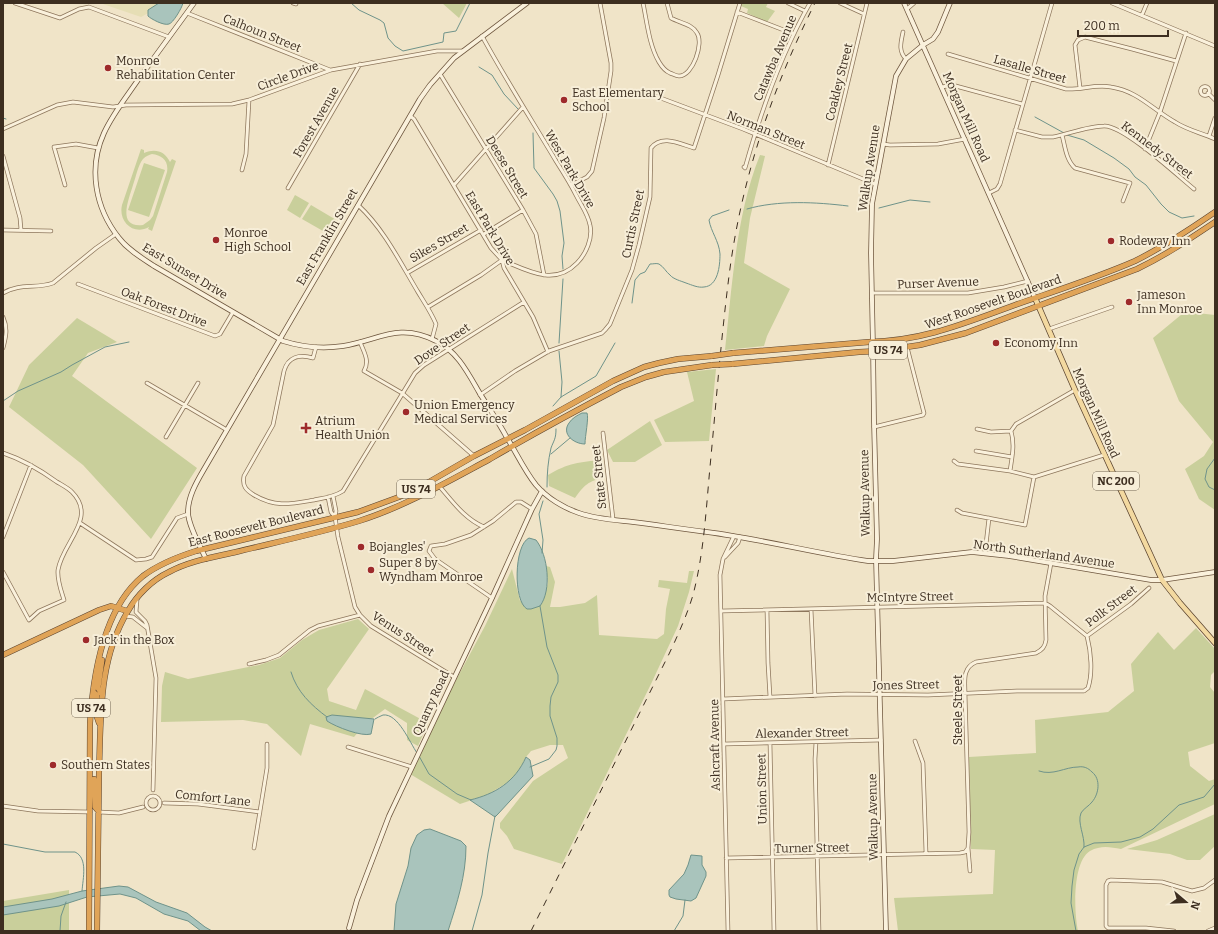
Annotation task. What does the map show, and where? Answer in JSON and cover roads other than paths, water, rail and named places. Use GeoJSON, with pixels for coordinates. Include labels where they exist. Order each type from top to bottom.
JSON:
{"type":"FeatureCollection","features":[{"type":"Feature","properties":{"kind":"highway","name":"West Roosevelt Boulevard"},"geometry":{"type":"LineString","coordinates":[[712,356],[873,342],[889,342],[935,334],[1134,261],[1176,238],[1215,212]]}},
{"type":"Feature","properties":{"kind":"highway"},"geometry":{"type":"LineString","coordinates":[[1215,217],[1215,222]]}},
{"type":"Feature","properties":{"kind":"highway","name":"West Roosevelt Boulevard"},"geometry":{"type":"LineString","coordinates":[[712,365],[873,352],[920,345],[966,333],[1123,274],[1159,258],[1215,222]]}},
{"type":"Feature","properties":{"kind":"highway","name":"East Roosevelt Boulevard"},"geometry":{"type":"LineString","coordinates":[[89,931],[90,722],[93,692],[103,644],[111,618],[134,585],[143,576],[172,559],[202,549],[358,512],[399,497],[525,430],[607,384],[644,367],[678,359],[712,356]]}},
{"type":"Feature","properties":{"kind":"highway","name":"East Roosevelt Boulevard"},"geometry":{"type":"LineString","coordinates":[[97,931],[100,730],[104,677],[115,636],[126,613],[150,584],[166,573],[206,559],[336,527],[384,513],[440,487],[596,400],[640,379],[664,372],[712,365]]}},
{"type":"Feature","properties":{"kind":"highway"},"geometry":{"type":"LineString","coordinates":[[3,655],[99,610],[111,606],[118,607],[126,613]]}},
{"type":"Feature","properties":{"kind":"highway"},"geometry":{"type":"LineString","coordinates":[[102,694],[98,688],[104,649],[103,644]]}},
{"type":"Feature","properties":{"kind":"highway"},"geometry":{"type":"LineString","coordinates":[[93,692],[97,695],[97,718],[100,730]]}},
{"type":"Feature","properties":{"kind":"highway"},"geometry":{"type":"LineString","coordinates":[[91,758],[94,777],[94,807],[98,812]]}},
{"type":"Feature","properties":{"kind":"highway"},"geometry":{"type":"LineString","coordinates":[[90,812],[95,816],[98,860]]}},
{"type":"Feature","properties":{"kind":"main road","name":"Morgan Mill Road"},"geometry":{"type":"LineString","coordinates":[[1036,298],[1104,455],[1162,580],[1215,642]]}},
{"type":"Feature","properties":{"kind":"street"},"geometry":{"type":"LineString","coordinates":[[15,3],[60,18],[79,9],[89,7],[170,37]]}},
{"type":"Feature","properties":{"kind":"street","name":"East Sunset Drive"},"geometry":{"type":"LineString","coordinates":[[194,3],[119,106],[105,131],[98,148],[95,171],[97,191],[104,214],[119,239],[132,251],[154,266],[280,340],[302,346],[333,347],[360,342],[386,334],[402,332],[417,334],[438,342],[449,350],[462,363],[480,395],[508,438],[527,473],[542,491]]}},
{"type":"Feature","properties":{"kind":"street","name":"East Franklin Street"},"geometry":{"type":"LineString","coordinates":[[188,514],[189,502],[194,486],[420,99],[454,58],[527,3]]}},
{"type":"Feature","properties":{"kind":"street"},"geometry":{"type":"LineString","coordinates":[[571,185],[587,177],[592,171],[608,93],[611,63],[600,3]]}},
{"type":"Feature","properties":{"kind":"street"},"geometry":{"type":"LineString","coordinates":[[643,3],[656,55],[662,67],[666,71],[678,76],[689,72],[695,60],[700,41],[699,35],[693,27],[671,18],[667,3]]}},
{"type":"Feature","properties":{"kind":"street","name":"Curtis Street"},"geometry":{"type":"LineString","coordinates":[[480,395],[515,371],[548,352],[602,333],[610,324],[632,270],[639,245],[650,197],[651,148],[662,140],[694,148],[740,3]]}},
{"type":"Feature","properties":{"kind":"street"},"geometry":{"type":"LineString","coordinates":[[788,3],[805,11]]}},
{"type":"Feature","properties":{"kind":"street","name":"Catawba Avenue"},"geometry":{"type":"LineString","coordinates":[[745,168],[772,84],[794,34],[810,3]]}},
{"type":"Feature","properties":{"kind":"street"},"geometry":{"type":"LineString","coordinates":[[840,3],[864,14]]}},
{"type":"Feature","properties":{"kind":"street","name":"Coakley Street"},"geometry":{"type":"LineString","coordinates":[[828,165],[867,3]]}},
{"type":"Feature","properties":{"kind":"street","name":"Morgan Mill Road"},"geometry":{"type":"LineString","coordinates":[[904,3],[1036,298]]}},
{"type":"Feature","properties":{"kind":"street"},"geometry":{"type":"LineString","coordinates":[[906,9],[914,3]]}},
{"type":"Feature","properties":{"kind":"street","name":"Walkup Avenue"},"geometry":{"type":"LineString","coordinates":[[886,931],[876,561],[871,216],[882,144],[895,81],[900,68],[906,59],[923,45],[931,41],[938,32],[950,3]]}},
{"type":"Feature","properties":{"kind":"street"},"geometry":{"type":"LineString","coordinates":[[988,192],[994,191],[999,187],[1052,3]]}},
{"type":"Feature","properties":{"kind":"street"},"geometry":{"type":"LineString","coordinates":[[1112,3],[1215,46]]}},
{"type":"Feature","properties":{"kind":"street"},"geometry":{"type":"LineString","coordinates":[[1142,15],[1147,3]]}},
{"type":"Feature","properties":{"kind":"street"},"geometry":{"type":"LineString","coordinates":[[737,12],[794,34]]}},
{"type":"Feature","properties":{"kind":"street","name":"Calhoun Street"},"geometry":{"type":"LineString","coordinates":[[187,13],[331,70]]}},
{"type":"Feature","properties":{"kind":"street"},"geometry":{"type":"LineString","coordinates":[[903,32],[900,48],[906,59]]}},
{"type":"Feature","properties":{"kind":"street"},"geometry":{"type":"LineString","coordinates":[[1146,149],[1186,33]]}},
{"type":"Feature","properties":{"kind":"street","name":"West Park Drive"},"geometry":{"type":"LineString","coordinates":[[482,36],[584,208],[590,224],[591,233],[587,249],[580,260],[566,272],[554,276],[537,274],[502,260]]}},
{"type":"Feature","properties":{"kind":"street"},"geometry":{"type":"LineString","coordinates":[[1080,88],[1075,44],[1080,39],[1085,37],[1176,61]]}},
{"type":"Feature","properties":{"kind":"street","name":"Circle Drive"},"geometry":{"type":"LineString","coordinates":[[3,129],[57,104],[73,102],[113,107],[229,104],[248,100],[331,70],[437,50],[463,51]]}},
{"type":"Feature","properties":{"kind":"street","name":"Lasalle Street"},"geometry":{"type":"LineString","coordinates":[[948,54],[1066,89],[1087,86],[1120,88],[1137,96],[1176,123],[1215,139]]}},
{"type":"Feature","properties":{"kind":"street","name":"Forest Avenue"},"geometry":{"type":"LineString","coordinates":[[288,188],[360,64]]}},
{"type":"Feature","properties":{"kind":"street","name":"Deese Street"},"geometry":{"type":"LineString","coordinates":[[440,74],[486,148],[536,234],[544,275]]}},
{"type":"Feature","properties":{"kind":"street"},"geometry":{"type":"LineString","coordinates":[[942,87],[952,85],[1022,104]]}},
{"type":"Feature","properties":{"kind":"street"},"geometry":{"type":"LineString","coordinates":[[1208,93],[1215,100]]}},
{"type":"Feature","properties":{"kind":"street","name":"Norman Street"},"geometry":{"type":"LineString","coordinates":[[650,94],[876,184]]}},
{"type":"Feature","properties":{"kind":"street"},"geometry":{"type":"LineString","coordinates":[[242,170],[246,154],[248,100]]}},
{"type":"Feature","properties":{"kind":"street"},"geometry":{"type":"LineString","coordinates":[[454,185],[524,107]]}},
{"type":"Feature","properties":{"kind":"street","name":"East Park Drive"},"geometry":{"type":"LineString","coordinates":[[410,116],[414,119],[492,248],[502,260],[504,268],[543,336],[548,352]]}},
{"type":"Feature","properties":{"kind":"street"},"geometry":{"type":"LineString","coordinates":[[1209,136],[1215,118]]}},
{"type":"Feature","properties":{"kind":"street","name":"Kennedy Street"},"geometry":{"type":"LineString","coordinates":[[1015,130],[1045,137],[1062,135],[1105,125],[1119,130],[1146,149],[1194,189]]}},
{"type":"Feature","properties":{"kind":"street"},"geometry":{"type":"LineString","coordinates":[[1062,135],[1068,158],[1072,165],[1084,170],[1130,183],[1123,201]]}},
{"type":"Feature","properties":{"kind":"street"},"geometry":{"type":"LineString","coordinates":[[882,144],[938,144],[965,139]]}},
{"type":"Feature","properties":{"kind":"street"},"geometry":{"type":"LineString","coordinates":[[65,185],[54,147],[76,144],[98,148]]}},
{"type":"Feature","properties":{"kind":"street"},"geometry":{"type":"LineString","coordinates":[[3,156],[19,213],[21,230]]}},
{"type":"Feature","properties":{"kind":"street"},"geometry":{"type":"LineString","coordinates":[[358,205],[376,225],[428,307],[436,324],[432,339]]}},
{"type":"Feature","properties":{"kind":"street","name":"Sikes Street"},"geometry":{"type":"LineString","coordinates":[[484,234],[523,210]]}},
{"type":"Feature","properties":{"kind":"street"},"geometry":{"type":"LineString","coordinates":[[3,230],[51,231]]}},
{"type":"Feature","properties":{"kind":"street","name":"Sikes Street"},"geometry":{"type":"LineString","coordinates":[[407,273],[481,230]]}},
{"type":"Feature","properties":{"kind":"street"},"geometry":{"type":"LineString","coordinates":[[3,293],[12,288],[53,283],[96,248],[116,234]]}},
{"type":"Feature","properties":{"kind":"street"},"geometry":{"type":"LineString","coordinates":[[428,307],[481,275],[502,260]]}},
{"type":"Feature","properties":{"kind":"street","name":"Purser Avenue"},"geometry":{"type":"LineString","coordinates":[[872,293],[968,293],[1028,281]]}},
{"type":"Feature","properties":{"kind":"street","name":"Oak Forest Drive"},"geometry":{"type":"LineString","coordinates":[[78,284],[215,336],[220,334],[233,312]]}},
{"type":"Feature","properties":{"kind":"street","name":"Dove Street"},"geometry":{"type":"LineString","coordinates":[[316,347],[313,358],[302,356],[295,357],[286,366],[273,424],[246,470],[243,481],[245,489],[249,492],[263,500],[275,504],[292,504],[333,496],[340,493],[346,488],[418,370],[524,302]]}},
{"type":"Feature","properties":{"kind":"street"},"geometry":{"type":"LineString","coordinates":[[1049,329],[1112,307]]}},
{"type":"Feature","properties":{"kind":"street"},"geometry":{"type":"LineString","coordinates":[[3,317],[6,336],[3,348]]}},
{"type":"Feature","properties":{"kind":"street"},"geometry":{"type":"LineString","coordinates":[[360,342],[367,360],[367,365],[364,371],[402,394],[474,456]]}},
{"type":"Feature","properties":{"kind":"street"},"geometry":{"type":"LineString","coordinates":[[874,427],[923,415],[924,413],[907,347]]}},
{"type":"Feature","properties":{"kind":"street"},"geometry":{"type":"LineString","coordinates":[[147,383],[227,430]]}},
{"type":"Feature","properties":{"kind":"street"},"geometry":{"type":"LineString","coordinates":[[166,437],[198,383]]}},
{"type":"Feature","properties":{"kind":"street"},"geometry":{"type":"LineString","coordinates":[[1011,431],[1016,424],[1075,390]]}},
{"type":"Feature","properties":{"kind":"street"},"geometry":{"type":"LineString","coordinates":[[977,429],[991,432],[1011,431]]}},
{"type":"Feature","properties":{"kind":"street"},"geometry":{"type":"LineString","coordinates":[[1010,471],[1014,441],[1011,431]]}},
{"type":"Feature","properties":{"kind":"street","name":"State Street"},"geometry":{"type":"LineString","coordinates":[[603,433],[613,519]]}},
{"type":"Feature","properties":{"kind":"street"},"geometry":{"type":"LineString","coordinates":[[976,451],[1012,457]]}},
{"type":"Feature","properties":{"kind":"street"},"geometry":{"type":"LineString","coordinates":[[3,454],[26,461],[72,492],[79,501],[82,509],[80,523],[60,562],[58,579],[64,600],[40,611],[29,620],[3,572]]}},
{"type":"Feature","properties":{"kind":"street"},"geometry":{"type":"LineString","coordinates":[[954,461],[958,464],[1034,476],[1104,455]]}},
{"type":"Feature","properties":{"kind":"street"},"geometry":{"type":"LineString","coordinates":[[3,537],[31,465]]}},
{"type":"Feature","properties":{"kind":"street"},"geometry":{"type":"LineString","coordinates":[[957,510],[962,513],[1025,525],[1034,476]]}},
{"type":"Feature","properties":{"kind":"street"},"geometry":{"type":"LineString","coordinates":[[440,487],[463,513],[484,527]]}},
{"type":"Feature","properties":{"kind":"street","name":"North Sutherland Avenue"},"geometry":{"type":"LineString","coordinates":[[542,491],[568,509],[587,515],[734,536],[846,557],[876,561],[893,561],[964,552],[985,553],[1162,580],[1215,572]]}},
{"type":"Feature","properties":{"kind":"street","name":"Quarry Road"},"geometry":{"type":"LineString","coordinates":[[349,928],[357,900],[389,816],[492,598],[532,509],[542,491]]}},
{"type":"Feature","properties":{"kind":"street"},"geometry":{"type":"LineString","coordinates":[[333,496],[336,511],[336,527]]}},
{"type":"Feature","properties":{"kind":"street"},"geometry":{"type":"LineString","coordinates":[[328,497],[331,512],[335,517]]}},
{"type":"Feature","properties":{"kind":"street"},"geometry":{"type":"LineString","coordinates":[[492,598],[435,559],[429,551],[429,548],[431,546],[445,544],[466,537],[494,521],[516,502],[521,502],[532,509]]}},
{"type":"Feature","properties":{"kind":"street"},"geometry":{"type":"LineString","coordinates":[[80,523],[138,561],[152,557],[177,518],[188,514],[206,559]]}},
{"type":"Feature","properties":{"kind":"street"},"geometry":{"type":"LineString","coordinates":[[985,553],[990,518]]}},
{"type":"Feature","properties":{"kind":"street","name":"Venus Street"},"geometry":{"type":"LineString","coordinates":[[336,527],[341,553],[360,615],[371,626],[454,677]]}},
{"type":"Feature","properties":{"kind":"street","name":"Ashcraft Avenue"},"geometry":{"type":"LineString","coordinates":[[728,931],[720,576],[723,559],[734,536]]}},
{"type":"Feature","properties":{"kind":"street"},"geometry":{"type":"LineString","coordinates":[[723,559],[738,543],[740,537]]}},
{"type":"Feature","properties":{"kind":"street","name":"Steele Street"},"geometry":{"type":"LineString","coordinates":[[970,871],[968,848],[969,832],[965,693],[966,672],[968,666],[983,660],[1036,653],[1043,649],[1046,640],[1045,596],[1051,563]]}},
{"type":"Feature","properties":{"kind":"street","name":"Polk Street"},"geometry":{"type":"LineString","coordinates":[[1088,688],[1090,682],[1090,647],[1087,636],[1131,604],[1149,588]]}},
{"type":"Feature","properties":{"kind":"street"},"geometry":{"type":"LineString","coordinates":[[139,596],[136,612],[146,623],[156,678],[154,790],[156,796],[151,796]]}},
{"type":"Feature","properties":{"kind":"street"},"geometry":{"type":"LineString","coordinates":[[1045,603],[1087,636]]}},
{"type":"Feature","properties":{"kind":"street","name":"McIntyre Street"},"geometry":{"type":"LineString","coordinates":[[721,611],[1045,603]]}},
{"type":"Feature","properties":{"kind":"street"},"geometry":{"type":"LineString","coordinates":[[811,609],[814,696]]}},
{"type":"Feature","properties":{"kind":"street"},"geometry":{"type":"LineString","coordinates":[[767,610],[770,697]]}},
{"type":"Feature","properties":{"kind":"street"},"geometry":{"type":"LineString","coordinates":[[126,613],[147,628]]}},
{"type":"Feature","properties":{"kind":"street"},"geometry":{"type":"LineString","coordinates":[[250,664],[279,655],[310,630],[318,626],[360,615]]}},
{"type":"Feature","properties":{"kind":"street","name":"Jones Street"},"geometry":{"type":"LineString","coordinates":[[723,699],[1084,691],[1088,688]]}},
{"type":"Feature","properties":{"kind":"street","name":"Alexander Street"},"geometry":{"type":"LineString","coordinates":[[724,744],[881,740]]}},
{"type":"Feature","properties":{"kind":"street"},"geometry":{"type":"LineString","coordinates":[[916,741],[923,763],[926,853]]}},
{"type":"Feature","properties":{"kind":"street"},"geometry":{"type":"LineString","coordinates":[[816,742],[815,759],[819,931]]}},
{"type":"Feature","properties":{"kind":"street","name":"Union Street"},"geometry":{"type":"LineString","coordinates":[[770,743],[774,931]]}},
{"type":"Feature","properties":{"kind":"street"},"geometry":{"type":"LineString","coordinates":[[254,848],[267,768],[267,744]]}},
{"type":"Feature","properties":{"kind":"street"},"geometry":{"type":"LineString","coordinates":[[348,747],[412,767]]}},
{"type":"Feature","properties":{"kind":"street"},"geometry":{"type":"LineString","coordinates":[[143,807],[154,790]]}},
{"type":"Feature","properties":{"kind":"street","name":"Comfort Lane"},"geometry":{"type":"LineString","coordinates":[[156,796],[164,803],[198,804],[260,812]]}},
{"type":"Feature","properties":{"kind":"street","name":"Comfort Lane"},"geometry":{"type":"LineString","coordinates":[[159,806],[160,801]]}},
{"type":"Feature","properties":{"kind":"street"},"geometry":{"type":"LineString","coordinates":[[146,803],[148,807]]}},
{"type":"Feature","properties":{"kind":"street","name":"Comfort Lane"},"geometry":{"type":"LineString","coordinates":[[98,812],[119,813],[143,807],[148,807],[154,810],[164,803]]}},
{"type":"Feature","properties":{"kind":"street"},"geometry":{"type":"LineString","coordinates":[[3,806],[38,811],[90,812]]}},
{"type":"Feature","properties":{"kind":"street","name":"Turner Street"},"geometry":{"type":"LineString","coordinates":[[726,858],[960,853],[965,852],[968,848]]}},
{"type":"Feature","properties":{"kind":"street"},"geometry":{"type":"LineString","coordinates":[[1174,931],[1151,928],[1108,928],[1106,926],[1106,885],[1108,881],[1162,882],[1192,891],[1204,888],[1215,880]]}},
{"type":"Feature","properties":{"kind":"street"},"geometry":{"type":"LineString","coordinates":[[1208,931],[1215,928]]}},
{"type":"Feature","properties":{"kind":"water"},"geometry":{"type":"Polygon","coordinates":[[[159,3],[183,3],[171,23],[164,24],[148,16],[148,10],[159,3]]]}},
{"type":"Feature","properties":{"kind":"water"},"geometry":{"type":"Polygon","coordinates":[[[582,413],[587,413],[585,444],[581,444],[570,438],[567,431],[570,421],[582,413]]]}},
{"type":"Feature","properties":{"kind":"water"},"geometry":{"type":"Polygon","coordinates":[[[529,538],[536,540],[540,546],[546,563],[547,582],[544,599],[540,606],[527,609],[522,604],[519,596],[517,573],[520,551],[524,543],[529,538]]]}},
{"type":"Feature","properties":{"kind":"water"},"geometry":{"type":"Polygon","coordinates":[[[332,715],[374,719],[371,734],[367,735],[355,733],[327,721],[326,717],[332,715]]]}},
{"type":"Feature","properties":{"kind":"water"},"geometry":{"type":"Polygon","coordinates":[[[526,757],[530,760],[533,776],[495,817],[470,800],[488,794],[503,786],[516,773],[526,757]]]}},
{"type":"Feature","properties":{"kind":"water"},"geometry":{"type":"Polygon","coordinates":[[[430,829],[461,841],[466,846],[463,879],[448,931],[394,931],[396,904],[408,866],[411,848],[417,835],[424,830],[430,829]]]}},
{"type":"Feature","properties":{"kind":"water"},"geometry":{"type":"Polygon","coordinates":[[[691,855],[702,856],[702,865],[706,872],[706,876],[696,898],[691,901],[670,897],[669,890],[684,874],[691,855]]]}},
{"type":"Feature","properties":{"kind":"water"},"geometry":{"type":"Polygon","coordinates":[[[119,886],[128,887],[156,902],[187,913],[212,931],[201,931],[188,921],[164,914],[136,898],[120,894],[87,897],[59,906],[3,915],[3,907],[52,899],[82,891],[119,886]]]}},
{"type":"Feature","properties":{"kind":"waterway"},"geometry":{"type":"LineString","coordinates":[[351,3],[359,10],[384,23],[388,38],[395,46],[403,51],[443,42],[444,33],[456,31],[470,3]]}},
{"type":"Feature","properties":{"kind":"waterway"},"geometry":{"type":"LineString","coordinates":[[479,67],[492,75],[504,94],[518,109]]}},
{"type":"Feature","properties":{"kind":"waterway"},"geometry":{"type":"LineString","coordinates":[[1035,117],[1064,133]]}},
{"type":"Feature","properties":{"kind":"waterway"},"geometry":{"type":"LineString","coordinates":[[533,133],[534,168],[553,194],[560,211],[564,243],[562,256],[563,269]]}},
{"type":"Feature","properties":{"kind":"waterway"},"geometry":{"type":"LineString","coordinates":[[1067,135],[1084,140],[1129,169],[1135,177],[1146,185],[1169,212],[1182,218],[1194,216]]}},
{"type":"Feature","properties":{"kind":"waterway"},"geometry":{"type":"LineString","coordinates":[[879,208],[910,200],[930,202]]}},
{"type":"Feature","properties":{"kind":"waterway"},"geometry":{"type":"LineString","coordinates":[[747,209],[784,203],[848,206]]}},
{"type":"Feature","properties":{"kind":"waterway"},"geometry":{"type":"LineString","coordinates":[[632,303],[635,280],[640,274],[645,272],[650,264],[659,264],[673,278],[680,281],[700,287],[709,286],[717,275],[720,254],[709,220],[712,216],[729,210]]}},
{"type":"Feature","properties":{"kind":"waterway"},"geometry":{"type":"LineString","coordinates":[[559,343],[563,279]]}},
{"type":"Feature","properties":{"kind":"waterway"},"geometry":{"type":"LineString","coordinates":[[3,401],[18,391],[61,372],[105,347],[129,342]]}},
{"type":"Feature","properties":{"kind":"waterway"},"geometry":{"type":"LineString","coordinates":[[553,406],[561,397],[596,376],[615,343]]}},
{"type":"Feature","properties":{"kind":"waterway"},"geometry":{"type":"LineString","coordinates":[[559,351],[562,382],[561,397]]}},
{"type":"Feature","properties":{"kind":"waterway"},"geometry":{"type":"LineString","coordinates":[[547,487],[549,458],[556,429]]}},
{"type":"Feature","properties":{"kind":"waterway"},"geometry":{"type":"LineString","coordinates":[[551,454],[570,438]]}},
{"type":"Feature","properties":{"kind":"waterway"},"geometry":{"type":"LineString","coordinates":[[1215,458],[1207,469],[1205,479],[1209,487],[1215,490]]}},
{"type":"Feature","properties":{"kind":"waterway"},"geometry":{"type":"LineString","coordinates":[[542,553],[543,540],[539,514],[543,501]]}},
{"type":"Feature","properties":{"kind":"waterway"},"geometry":{"type":"LineString","coordinates":[[530,767],[549,759],[556,750],[557,746],[557,738],[550,716],[550,706],[551,697],[558,682],[558,675],[547,647],[540,606]]}},
{"type":"Feature","properties":{"kind":"waterway"},"geometry":{"type":"LineString","coordinates":[[291,672],[297,686],[305,698],[327,717]]}},
{"type":"Feature","properties":{"kind":"waterway"},"geometry":{"type":"LineString","coordinates":[[375,719],[383,715],[394,719],[399,724],[417,753]]}},
{"type":"Feature","properties":{"kind":"waterway"},"geometry":{"type":"LineString","coordinates":[[419,756],[429,774],[457,794],[471,800]]}},
{"type":"Feature","properties":{"kind":"waterway"},"geometry":{"type":"LineString","coordinates":[[1039,771],[1054,772],[1073,767],[1082,767],[1089,769],[1095,775],[1098,782],[1096,795],[1091,803],[1081,813],[1080,817],[1084,847]]}},
{"type":"Feature","properties":{"kind":"waterway"},"geometry":{"type":"LineString","coordinates":[[1076,931],[1071,903],[1072,886],[1074,870],[1079,854],[1084,847],[1094,843],[1121,842],[1140,837],[1153,829],[1179,805],[1204,797],[1215,784]]}},
{"type":"Feature","properties":{"kind":"waterway"},"geometry":{"type":"LineString","coordinates":[[472,931],[482,895],[495,816]]}},
{"type":"Feature","properties":{"kind":"waterway"},"geometry":{"type":"LineString","coordinates":[[3,844],[45,852],[75,852],[82,859],[84,869],[82,891]]}},
{"type":"Feature","properties":{"kind":"waterway"},"geometry":{"type":"LineString","coordinates":[[674,931],[683,916],[685,900]]}},
{"type":"Feature","properties":{"kind":"waterway"},"geometry":{"type":"LineString","coordinates":[[60,931],[61,916],[66,902]]}},
{"type":"Feature","properties":{"kind":"railway"},"geometry":{"type":"LineString","coordinates":[[531,931],[669,654],[693,595],[700,563],[704,531],[729,276],[741,205],[760,136],[772,102],[799,35],[815,3]]}},
{"type":"Feature","properties":{"kind":"place","name":"Monroe Rehabilitation Center"},"geometry":{"type":"Point","coordinates":[108,68]}},
{"type":"Feature","properties":{"kind":"place","name":"East Elementary School"},"geometry":{"type":"Point","coordinates":[564,100]}},
{"type":"Feature","properties":{"kind":"place","name":"Monroe High School"},"geometry":{"type":"Point","coordinates":[216,240]}},
{"type":"Feature","properties":{"kind":"place","name":"Rodeway Inn"},"geometry":{"type":"Point","coordinates":[1111,241]}},
{"type":"Feature","properties":{"kind":"place","name":"Jameson Inn Monroe"},"geometry":{"type":"Point","coordinates":[1129,302]}},
{"type":"Feature","properties":{"kind":"place","name":"Economy Inn"},"geometry":{"type":"Point","coordinates":[996,343]}},
{"type":"Feature","properties":{"kind":"place","name":"Union Emergency Medical Services"},"geometry":{"type":"Point","coordinates":[406,412]}},
{"type":"Feature","properties":{"kind":"place","name":"Atrium Health Union"},"geometry":{"type":"Point","coordinates":[306,428]}},
{"type":"Feature","properties":{"kind":"place","name":"Bojangles'"},"geometry":{"type":"Point","coordinates":[361,547]}},
{"type":"Feature","properties":{"kind":"place","name":"Super 8 by Wyndham Monroe"},"geometry":{"type":"Point","coordinates":[371,570]}},
{"type":"Feature","properties":{"kind":"place","name":"Jack in the Box"},"geometry":{"type":"Point","coordinates":[86,640]}},
{"type":"Feature","properties":{"kind":"place","name":"Southern States"},"geometry":{"type":"Point","coordinates":[53,765]}}]}
